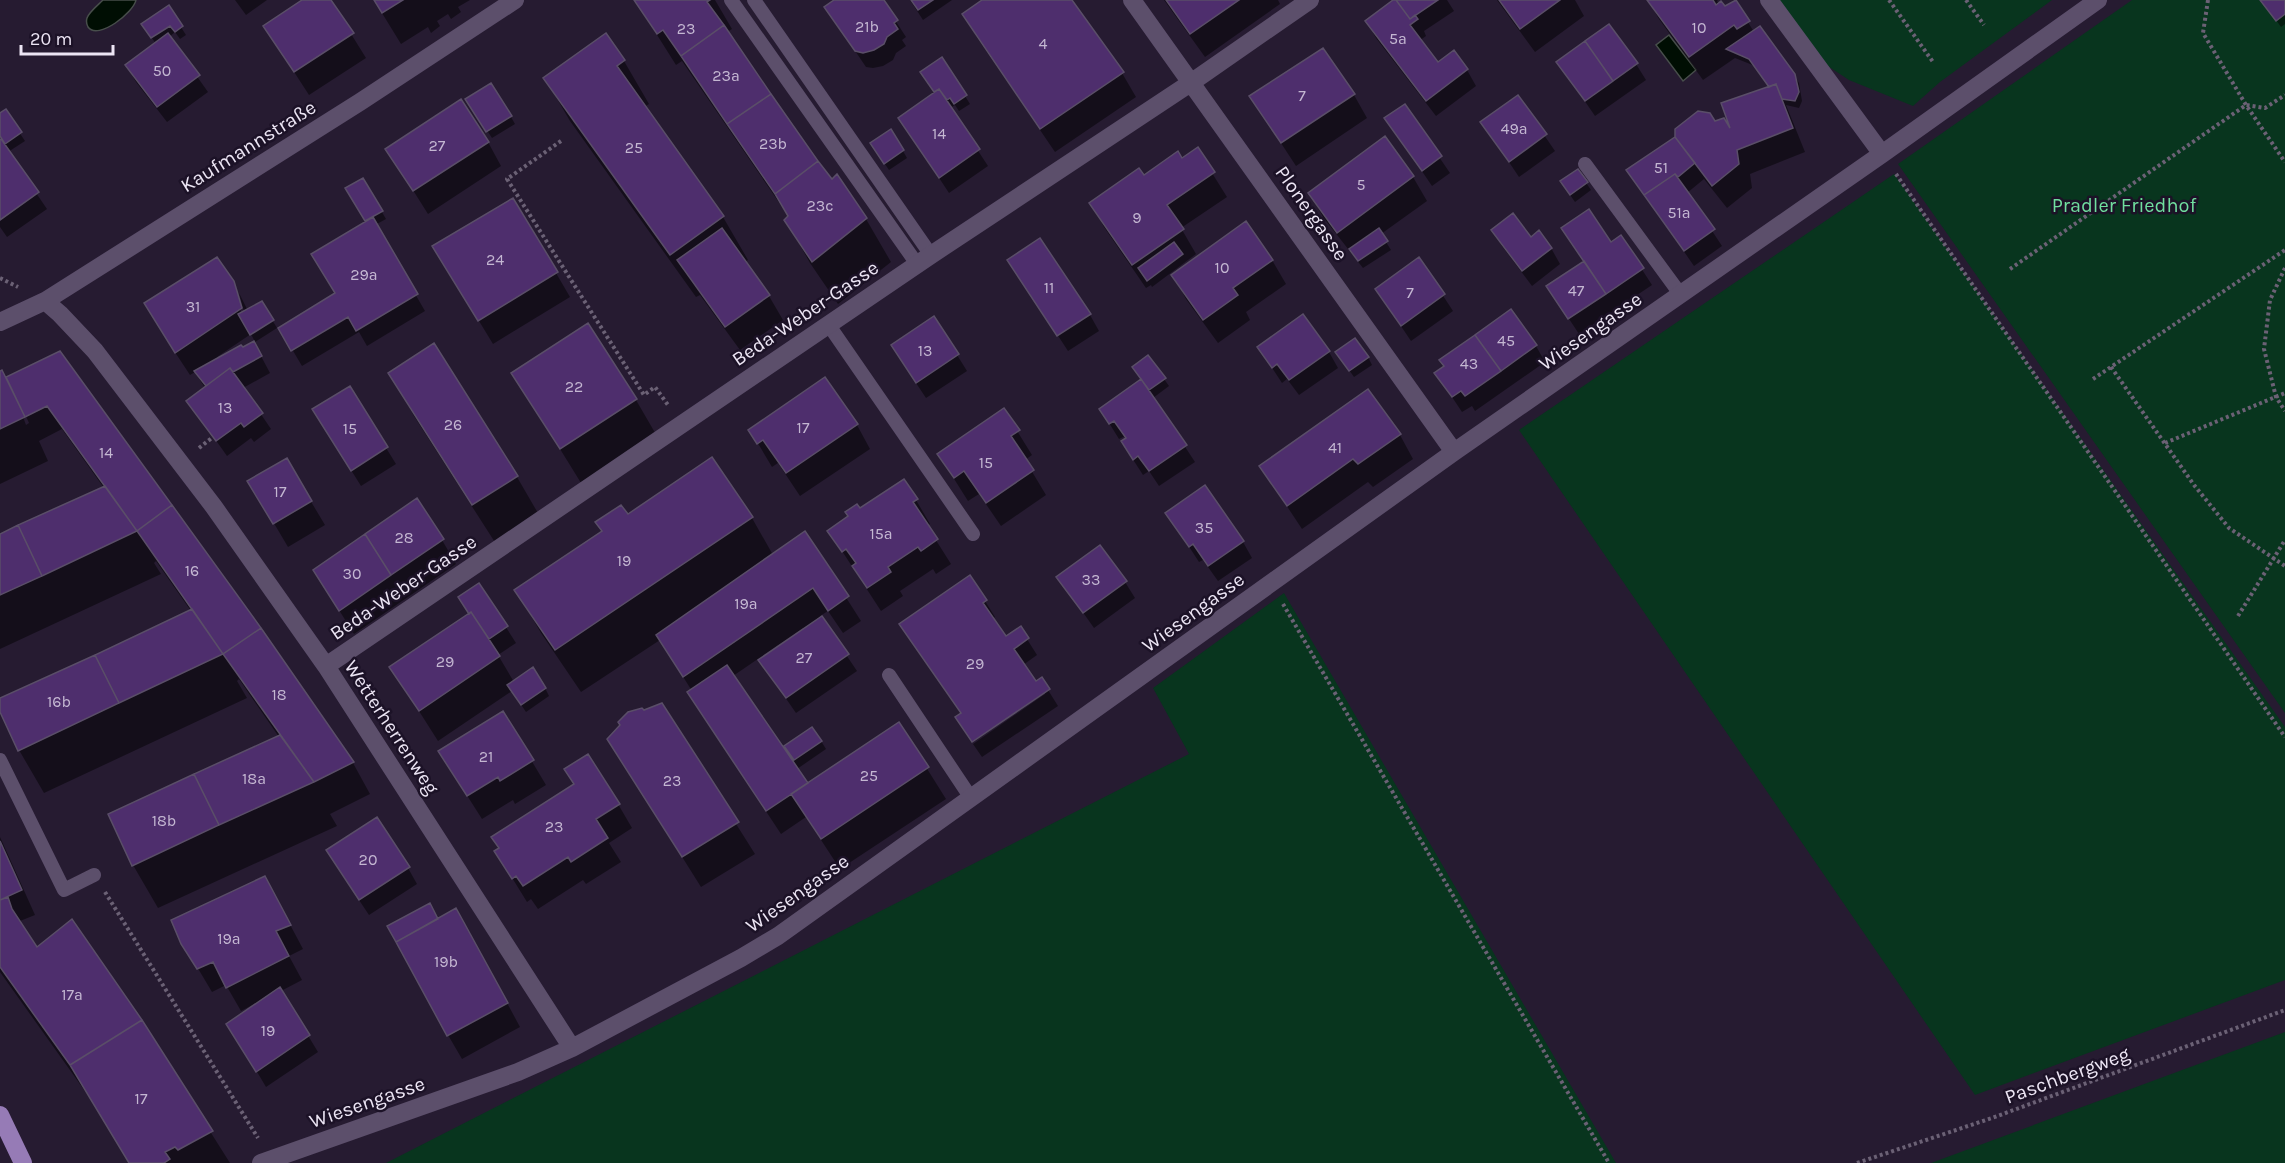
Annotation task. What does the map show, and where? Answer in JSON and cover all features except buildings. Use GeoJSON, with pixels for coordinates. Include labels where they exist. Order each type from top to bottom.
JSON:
{"type":"FeatureCollection","features":[{"type":"Feature","properties":{"kind":"main road"},"geometry":{"type":"LineString","coordinates":[[0,1115],[23,1163]]}},
{"type":"Feature","properties":{"kind":"street","name":"Kaufmannstraße"},"geometry":{"type":"LineString","coordinates":[[0,322],[45,301],[360,102],[515,0]]}},
{"type":"Feature","properties":{"kind":"street","name":"Plonergasse"},"geometry":{"type":"LineString","coordinates":[[1132,0],[1192,81],[1454,452]]}},
{"type":"Feature","properties":{"kind":"street","name":"Beda-Weber-Gasse"},"geometry":{"type":"LineString","coordinates":[[326,666],[924,259],[1310,0]]}},
{"type":"Feature","properties":{"kind":"street"},"geometry":{"type":"LineString","coordinates":[[1769,0],[1882,154]]}},
{"type":"Feature","properties":{"kind":"street","name":"Wiesengasse"},"geometry":{"type":"LineString","coordinates":[[261,1163],[518,1072],[572,1048],[741,958],[768,941],[972,798],[1454,452],[1882,154],[2098,0]]}},
{"type":"Feature","properties":{"kind":"street","name":"Wetterherrenweg"},"geometry":{"type":"LineString","coordinates":[[45,301],[102,360],[213,507],[326,666],[572,1048]]}},
{"type":"Feature","properties":{"kind":"lane"},"geometry":{"type":"LineString","coordinates":[[731,0],[924,259]]}},
{"type":"Feature","properties":{"kind":"lane"},"geometry":{"type":"LineString","coordinates":[[754,0],[924,259]]}},
{"type":"Feature","properties":{"kind":"lane"},"geometry":{"type":"LineString","coordinates":[[1585,164],[1681,295]]}},
{"type":"Feature","properties":{"kind":"lane"},"geometry":{"type":"LineString","coordinates":[[828,324],[973,534]]}},
{"type":"Feature","properties":{"kind":"lane"},"geometry":{"type":"LineString","coordinates":[[889,675],[972,798]]}},
{"type":"Feature","properties":{"kind":"lane"},"geometry":{"type":"LineString","coordinates":[[0,760],[64,890],[94,875]]}},
{"type":"Feature","properties":{"kind":"path"},"geometry":{"type":"LineString","coordinates":[[1889,0],[1933,62]]}},
{"type":"Feature","properties":{"kind":"path"},"geometry":{"type":"LineString","coordinates":[[1966,0],[1984,25]]}},
{"type":"Feature","properties":{"kind":"path"},"geometry":{"type":"LineString","coordinates":[[2208,0],[2203,33],[2246,105],[2285,162]]}},
{"type":"Feature","properties":{"kind":"path"},"geometry":{"type":"LineString","coordinates":[[2010,269],[2246,105],[2265,108],[2285,95]]}},
{"type":"Feature","properties":{"kind":"path"},"geometry":{"type":"LineString","coordinates":[[561,141],[507,179],[644,395],[656,387],[681,424]]}},
{"type":"Feature","properties":{"kind":"path"},"geometry":{"type":"LineString","coordinates":[[1882,154],[2285,737]]}},
{"type":"Feature","properties":{"kind":"path"},"geometry":{"type":"LineString","coordinates":[[2093,379],[2285,250]]}},
{"type":"Feature","properties":{"kind":"path"},"geometry":{"type":"LineString","coordinates":[[2285,268],[2270,300],[2264,349],[2276,397],[2285,411]]}},
{"type":"Feature","properties":{"kind":"path"},"geometry":{"type":"LineString","coordinates":[[2111,367],[2194,485],[2229,528],[2285,566]]}},
{"type":"Feature","properties":{"kind":"path"},"geometry":{"type":"LineString","coordinates":[[2165,443],[2285,393]]}},
{"type":"Feature","properties":{"kind":"path"},"geometry":{"type":"LineString","coordinates":[[2238,616],[2285,540]]}},
{"type":"Feature","properties":{"kind":"path"},"geometry":{"type":"LineString","coordinates":[[1271,583],[1609,1163]]}},
{"type":"Feature","properties":{"kind":"path"},"geometry":{"type":"LineString","coordinates":[[94,875],[249,1124]]}},
{"type":"Feature","properties":{"kind":"path","name":"Paschbergweg"},"geometry":{"type":"LineString","coordinates":[[1857,1163],[2002,1114],[2285,1010]]}},
{"type":"Feature","properties":{"kind":"green space"},"geometry":{"type":"Polygon","coordinates":[[[1773,0],[2052,0],[1940,82],[1913,106],[1849,80],[1808,53],[1773,0]]]}},
{"type":"Feature","properties":{"kind":"green space","name":"Pradler Friedhof"},"geometry":{"type":"Polygon","coordinates":[[[2132,0],[2285,0],[2285,713],[1898,164],[2132,0]]]}},
{"type":"Feature","properties":{"kind":"green space"},"geometry":{"type":"Polygon","coordinates":[[[1894,174],[2285,727],[2285,980],[1975,1095],[1519,430],[1894,174]]]}},
{"type":"Feature","properties":{"kind":"green space"},"geometry":{"type":"Polygon","coordinates":[[[1284,593],[1616,1163],[386,1163],[1189,754],[1153,688],[1284,593]]]}},
{"type":"Feature","properties":{"kind":"green space"},"geometry":{"type":"Polygon","coordinates":[[[2285,1032],[2285,1163],[1931,1163],[2285,1032]]]}},
{"type":"Feature","properties":{"kind":"shaded area"},"geometry":{"type":"Polygon","coordinates":[[[103,0],[136,0],[123,18],[107,28],[93,30],[88,27],[87,18],[103,0]]]}},
{"type":"Feature","properties":{"kind":"shaded area"},"geometry":{"type":"Polygon","coordinates":[[[1669,35],[1696,70],[1683,81],[1656,45],[1669,35]]]}}]}
